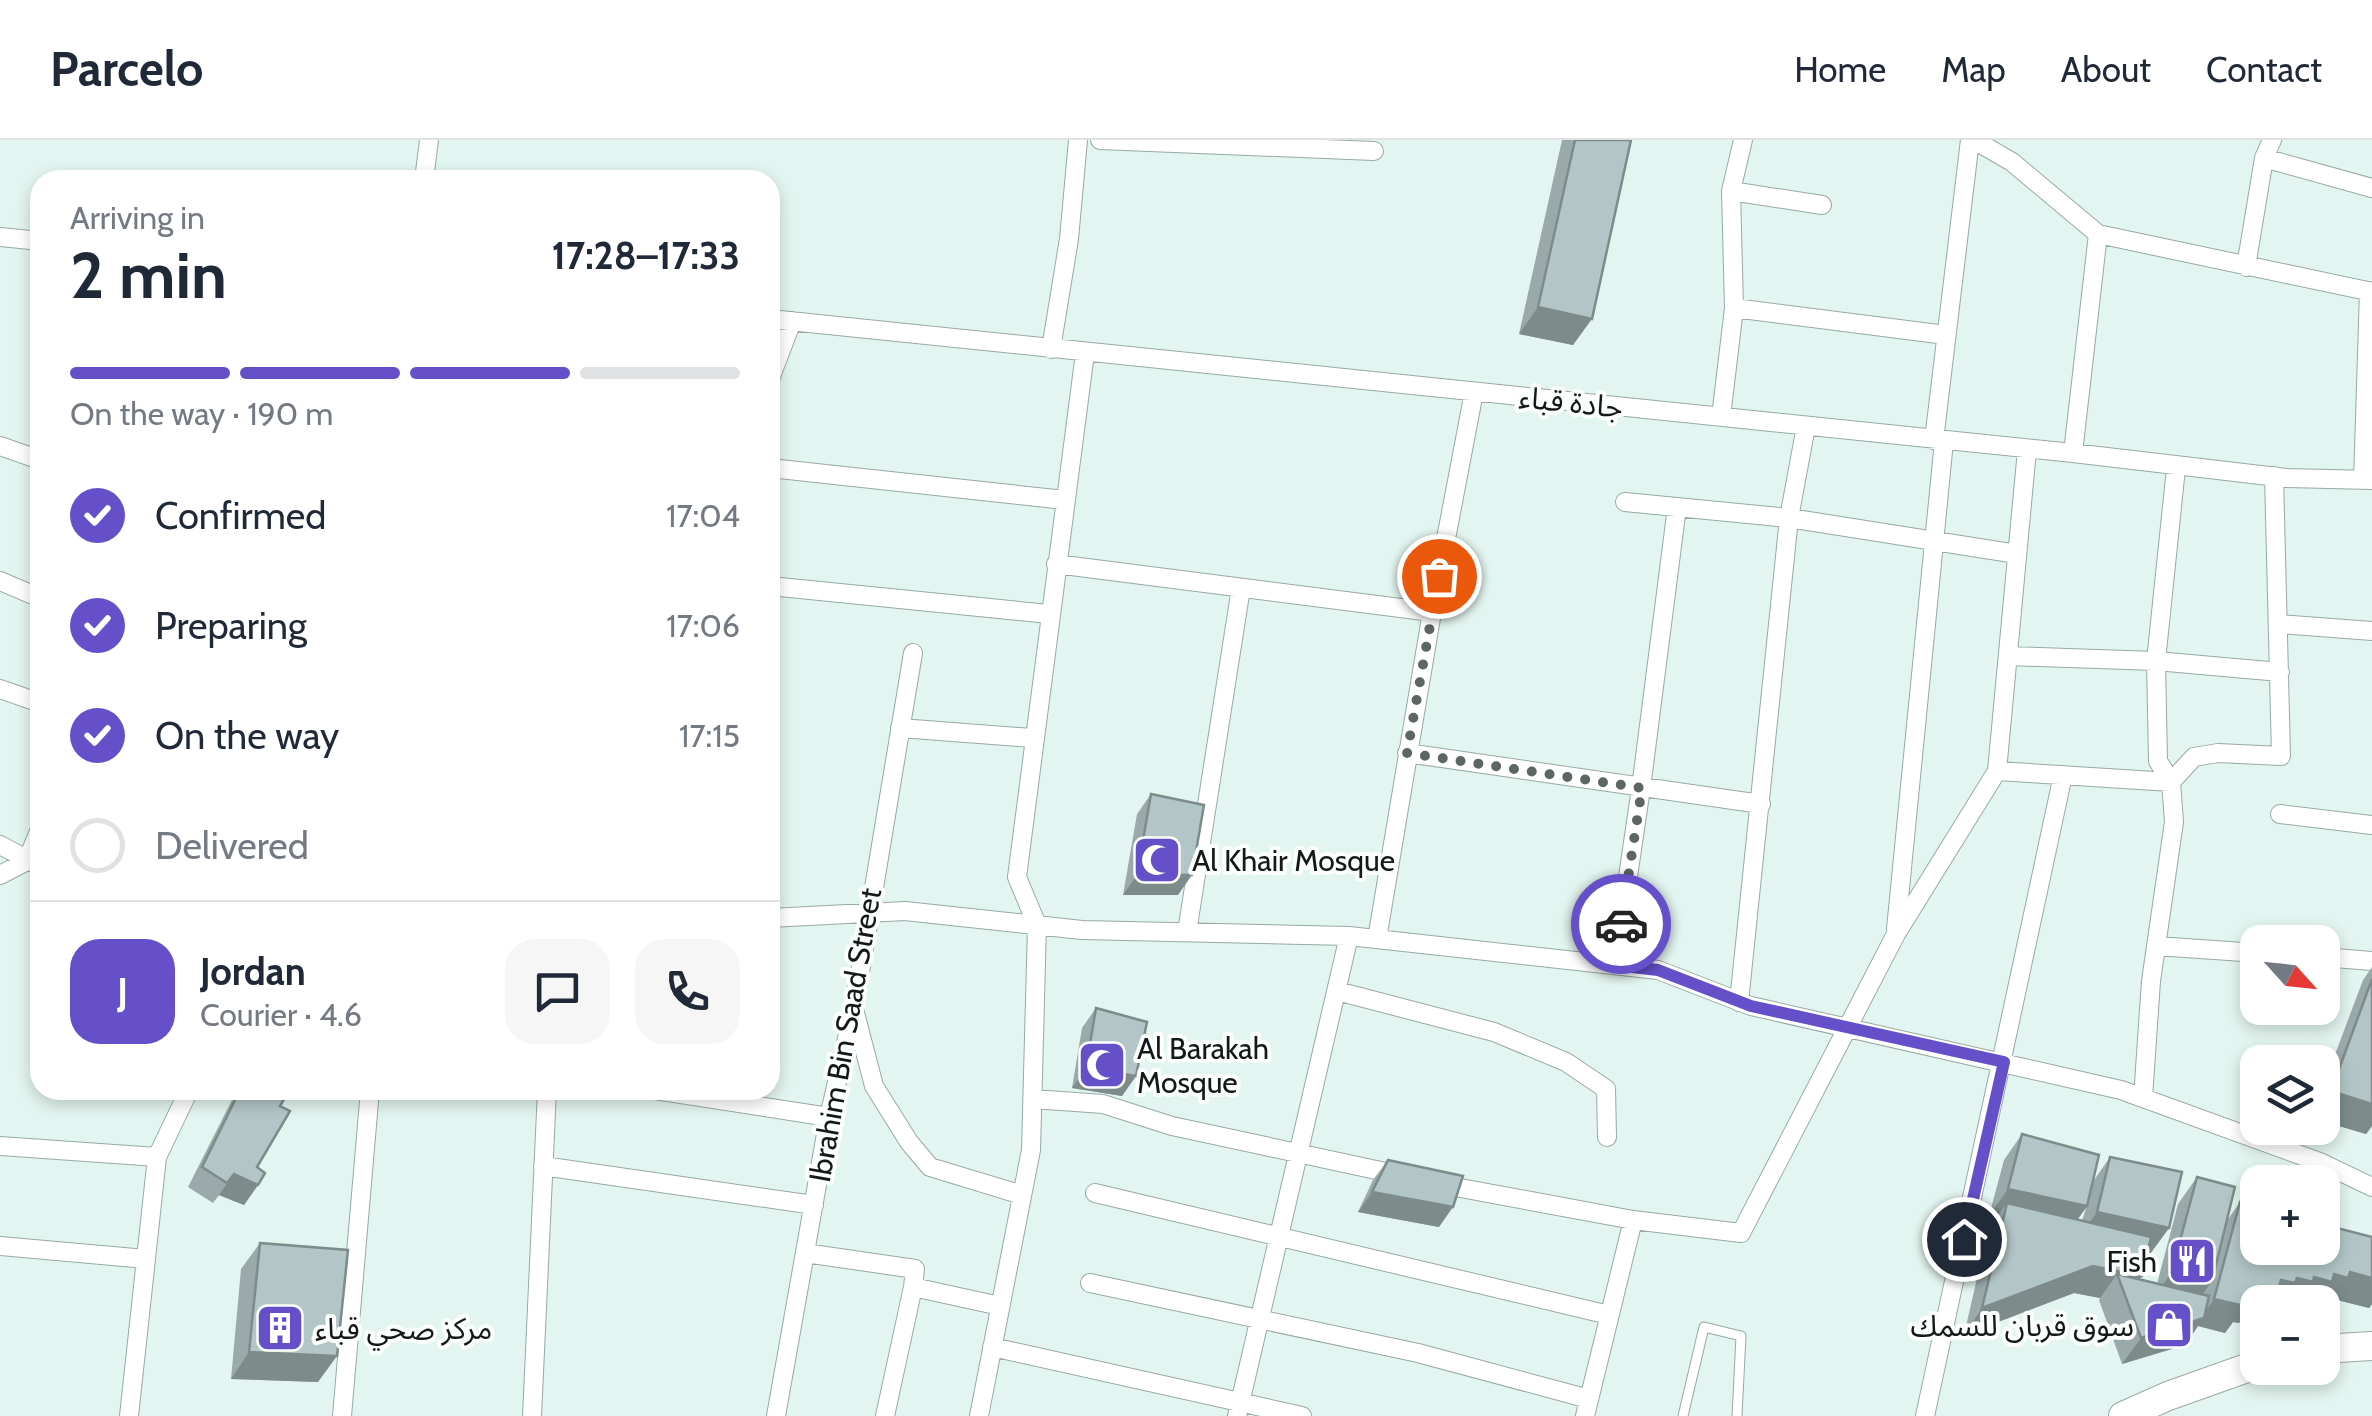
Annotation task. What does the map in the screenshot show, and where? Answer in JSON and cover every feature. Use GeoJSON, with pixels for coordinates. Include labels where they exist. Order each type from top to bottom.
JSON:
{"type":"FeatureCollection","features":[{"type":"Feature","properties":{"kind":"main road"},"geometry":{"type":"LineString","coordinates":[[2340,1348],[2372,1346]]}},
{"type":"Feature","properties":{"kind":"main road"},"geometry":{"type":"LineString","coordinates":[[2122,1416],[2240,1370]]}},
{"type":"Feature","properties":{"kind":"street"},"geometry":{"type":"LineString","coordinates":[[425,170],[429,140]]}},
{"type":"Feature","properties":{"kind":"street"},"geometry":{"type":"LineString","coordinates":[[1051,350],[1078,140]]}},
{"type":"Feature","properties":{"kind":"street"},"geometry":{"type":"LineString","coordinates":[[1100,140],[1374,151]]}},
{"type":"Feature","properties":{"kind":"street"},"geometry":{"type":"LineString","coordinates":[[1721,417],[1734,308],[1731,191],[1743,140]]}},
{"type":"Feature","properties":{"kind":"street"},"geometry":{"type":"LineString","coordinates":[[1896,934],[1934,540],[1946,335],[1972,140],[2012,162],[2098,234],[2370,291],[2368,480]]}},
{"type":"Feature","properties":{"kind":"street"},"geometry":{"type":"LineString","coordinates":[[2246,267],[2264,158],[2272,140]]}},
{"type":"Feature","properties":{"kind":"street"},"geometry":{"type":"LineString","coordinates":[[2264,158],[2372,188]]}},
{"type":"Feature","properties":{"kind":"street"},"geometry":{"type":"LineString","coordinates":[[1731,191],[1822,205]]}},
{"type":"Feature","properties":{"kind":"street"},"geometry":{"type":"LineString","coordinates":[[2073,453],[2098,234]]}},
{"type":"Feature","properties":{"kind":"street"},"geometry":{"type":"LineString","coordinates":[[0,237],[30,240]]}},
{"type":"Feature","properties":{"kind":"street"},"geometry":{"type":"LineString","coordinates":[[1734,308],[1946,335]]}},
{"type":"Feature","properties":{"kind":"street","name":"جادة قباء"},"geometry":{"type":"LineString","coordinates":[[780,320],[2073,453],[2176,468],[2368,480]]}},
{"type":"Feature","properties":{"kind":"street"},"geometry":{"type":"LineString","coordinates":[[780,353],[792,321]]}},
{"type":"Feature","properties":{"kind":"street"},"geometry":{"type":"LineString","coordinates":[[979,1416],[1031,1150],[1037,926],[1017,877],[1032,738],[1085,353]]}},
{"type":"Feature","properties":{"kind":"street"},"geometry":{"type":"LineString","coordinates":[[1377,939],[1474,392]]}},
{"type":"Feature","properties":{"kind":"street"},"geometry":{"type":"LineString","coordinates":[[1739,1002],[1789,518],[1806,426]]}},
{"type":"Feature","properties":{"kind":"street"},"geometry":{"type":"LineString","coordinates":[[0,446],[30,456]]}},
{"type":"Feature","properties":{"kind":"street"},"geometry":{"type":"LineString","coordinates":[[1032,1098],[1102,1104],[1172,1126],[1456,1188],[1633,1220],[1741,1233],[1896,934],[1997,772],[2026,450]]}},
{"type":"Feature","properties":{"kind":"street"},"geometry":{"type":"LineString","coordinates":[[2143,1098],[2156,946],[2174,822],[2171,782],[2158,760],[2156,661],[2176,468]]}},
{"type":"Feature","properties":{"kind":"street"},"geometry":{"type":"LineString","coordinates":[[780,469],[1065,500]]}},
{"type":"Feature","properties":{"kind":"street"},"geometry":{"type":"LineString","coordinates":[[1997,772],[2171,782],[2194,758],[2218,753],[2281,756],[2274,476]]}},
{"type":"Feature","properties":{"kind":"street"},"geometry":{"type":"LineString","coordinates":[[1625,502],[1789,518],[2017,554]]}},
{"type":"Feature","properties":{"kind":"street"},"geometry":{"type":"LineString","coordinates":[[1615,965],[1642,788],[1677,506]]}},
{"type":"Feature","properties":{"kind":"street"},"geometry":{"type":"LineString","coordinates":[[1056,564],[1432,612]]}},
{"type":"Feature","properties":{"kind":"street"},"geometry":{"type":"LineString","coordinates":[[0,581],[30,594]]}},
{"type":"Feature","properties":{"kind":"street"},"geometry":{"type":"LineString","coordinates":[[780,587],[1049,614]]}},
{"type":"Feature","properties":{"kind":"street"},"geometry":{"type":"LineString","coordinates":[[1187,932],[1241,588]]}},
{"type":"Feature","properties":{"kind":"street"},"geometry":{"type":"LineString","coordinates":[[2279,624],[2372,631]]}},
{"type":"Feature","properties":{"kind":"street","name":"Ibrahim Bin Saad Street"},"geometry":{"type":"LineString","coordinates":[[776,1416],[829,1117],[854,1008],[913,653]]}},
{"type":"Feature","properties":{"kind":"street"},"geometry":{"type":"LineString","coordinates":[[2008,656],[2156,661],[2280,672]]}},
{"type":"Feature","properties":{"kind":"street"},"geometry":{"type":"LineString","coordinates":[[0,689],[30,700]]}},
{"type":"Feature","properties":{"kind":"street"},"geometry":{"type":"LineString","coordinates":[[900,728],[1032,738]]}},
{"type":"Feature","properties":{"kind":"street"},"geometry":{"type":"LineString","coordinates":[[1407,753],[1761,804]]}},
{"type":"Feature","properties":{"kind":"street"},"geometry":{"type":"LineString","coordinates":[[1925,1416],[2004,1062],[2062,775]]}},
{"type":"Feature","properties":{"kind":"street"},"geometry":{"type":"LineString","coordinates":[[2280,814],[2372,824]]}},
{"type":"Feature","properties":{"kind":"street"},"geometry":{"type":"LineString","coordinates":[[0,845],[30,861]]}},
{"type":"Feature","properties":{"kind":"street"},"geometry":{"type":"LineString","coordinates":[[0,876],[30,864]]}},
{"type":"Feature","properties":{"kind":"street"},"geometry":{"type":"LineString","coordinates":[[780,918],[905,911],[1082,930],[1350,936],[1658,970],[1739,1002],[2143,1098],[2322,1163],[2371,1185]]}},
{"type":"Feature","properties":{"kind":"street"},"geometry":{"type":"LineString","coordinates":[[1238,1410],[1350,936]]}},
{"type":"Feature","properties":{"kind":"street"},"geometry":{"type":"LineString","coordinates":[[2156,946],[2240,952]]}},
{"type":"Feature","properties":{"kind":"street"},"geometry":{"type":"LineString","coordinates":[[2340,959],[2372,961]]}},
{"type":"Feature","properties":{"kind":"street"},"geometry":{"type":"LineString","coordinates":[[1337,991],[1494,1032],[1566,1062],[1606,1089],[1606,1138]]}},
{"type":"Feature","properties":{"kind":"street"},"geometry":{"type":"LineString","coordinates":[[854,1008],[874,1086],[909,1142],[930,1167],[1022,1195]]}},
{"type":"Feature","properties":{"kind":"street"},"geometry":{"type":"LineString","coordinates":[[129,1416],[158,1157],[184,1100]]}},
{"type":"Feature","properties":{"kind":"street"},"geometry":{"type":"LineString","coordinates":[[342,1416],[369,1100]]}},
{"type":"Feature","properties":{"kind":"street"},"geometry":{"type":"LineString","coordinates":[[532,1416],[546,1100]]}},
{"type":"Feature","properties":{"kind":"street"},"geometry":{"type":"LineString","coordinates":[[720,1100],[829,1117]]}},
{"type":"Feature","properties":{"kind":"street"},"geometry":{"type":"LineString","coordinates":[[0,1146],[158,1157]]}},
{"type":"Feature","properties":{"kind":"street"},"geometry":{"type":"LineString","coordinates":[[543,1166],[814,1205]]}},
{"type":"Feature","properties":{"kind":"street"},"geometry":{"type":"LineString","coordinates":[[1095,1193],[1609,1316]]}},
{"type":"Feature","properties":{"kind":"street"},"geometry":{"type":"LineString","coordinates":[[1090,1283],[1418,1353],[1587,1407],[1633,1220]]}},
{"type":"Feature","properties":{"kind":"street"},"geometry":{"type":"LineString","coordinates":[[0,1246],[146,1259]]}},
{"type":"Feature","properties":{"kind":"street"},"geometry":{"type":"LineString","coordinates":[[805,1253],[915,1269],[885,1416]]}},
{"type":"Feature","properties":{"kind":"street"},"geometry":{"type":"LineString","coordinates":[[913,1286],[1000,1306]]}},
{"type":"Feature","properties":{"kind":"street"},"geometry":{"type":"LineString","coordinates":[[992,1347],[1238,1410],[1302,1416]]}},
{"type":"Feature","properties":{"kind":"lane"},"geometry":{"type":"LineString","coordinates":[[1683,1416],[1704,1327],[1741,1336],[1737,1416]]}},
{"type":"Feature","properties":{"kind":"building"},"geometry":{"type":"Polygon","coordinates":[[[1575,140],[1631,140],[1592,319],[1538,307],[1575,140]]]}},
{"type":"Feature","properties":{"kind":"building"},"geometry":{"type":"Polygon","coordinates":[[[1151,794],[1204,805],[1192,875],[1137,875],[1151,794]]]}},
{"type":"Feature","properties":{"kind":"building"},"geometry":{"type":"Polygon","coordinates":[[[2372,979],[2372,1104],[2340,1094],[2340,1066],[2372,979]]]}},
{"type":"Feature","properties":{"kind":"building"},"geometry":{"type":"Polygon","coordinates":[[[1096,1008],[1147,1022],[1136,1076],[1086,1068],[1096,1008]]]}},
{"type":"Feature","properties":{"kind":"building"},"geometry":{"type":"Polygon","coordinates":[[[235,1100],[284,1100],[280,1106],[290,1111],[257,1167],[265,1173],[258,1185],[234,1174],[227,1183],[202,1167],[235,1100]]]}},
{"type":"Feature","properties":{"kind":"building"},"geometry":{"type":"Polygon","coordinates":[[[2022,1134],[2099,1155],[2087,1206],[2008,1189],[2022,1134]]]}},
{"type":"Feature","properties":{"kind":"building"},"geometry":{"type":"Polygon","coordinates":[[[2110,1157],[2182,1172],[2169,1228],[2097,1212],[2110,1157]]]}},
{"type":"Feature","properties":{"kind":"building"},"geometry":{"type":"Polygon","coordinates":[[[1388,1160],[1463,1176],[1453,1207],[1372,1192],[1388,1160]]]}},
{"type":"Feature","properties":{"kind":"building"},"geometry":{"type":"Polygon","coordinates":[[[2197,1177],[2235,1187],[2212,1281],[2172,1271],[2197,1177]]]}},
{"type":"Feature","properties":{"kind":"building"},"geometry":{"type":"Polygon","coordinates":[[[2240,1202],[2240,1265],[2340,1265],[2340,1229],[2372,1237],[2372,1278],[2350,1272],[2348,1278],[2334,1274],[2332,1282],[2314,1277],[2313,1282],[2297,1278],[2295,1283],[2281,1280],[2280,1285],[2240,1285],[2240,1305],[2214,1299],[2240,1202]]]}},
{"type":"Feature","properties":{"kind":"building"},"geometry":{"type":"Polygon","coordinates":[[[2007,1203],[2151,1237],[2142,1276],[2093,1266],[1982,1308],[2007,1203]]]}},
{"type":"Feature","properties":{"kind":"building","name":"مركز صحي قباء"},"geometry":{"type":"Polygon","coordinates":[[[260,1243],[348,1250],[337,1356],[249,1352],[260,1243]]]}},
{"type":"Feature","properties":{"kind":"building"},"geometry":{"type":"Polygon","coordinates":[[[2117,1274],[2209,1296],[2204,1318],[2141,1338],[2117,1274]]]}},
{"type":"Feature","properties":{"kind":"way so far"},"geometry":{"type":"LineString","coordinates":[[1439,576],[1407,753],[1642,788],[1621,924]]}},
{"type":"Feature","properties":{"kind":"place","name":"Al Khair Mosque"},"geometry":{"type":"Point","coordinates":[1157,860]}},
{"type":"Feature","properties":{"kind":"place","name":"Al Barakah Mosque"},"geometry":{"type":"Point","coordinates":[1102,1065]}},
{"type":"Feature","properties":{"kind":"place","name":"Fish"},"geometry":{"type":"Point","coordinates":[2192,1261]}},
{"type":"Feature","properties":{"kind":"place","name":"سوق قربان للسمك"},"geometry":{"type":"Point","coordinates":[2169,1325]}},
{"type":"Feature","properties":{"kind":"place","name":"مركز صحي قباء"},"geometry":{"type":"Point","coordinates":[280,1328]}},
{"type":"Feature","properties":{"kind":"route"},"geometry":{"type":"LineString","coordinates":[[1621,924],[1615,965],[1658,970],[1751,1006],[2004,1062],[1964,1239]]}}]}
